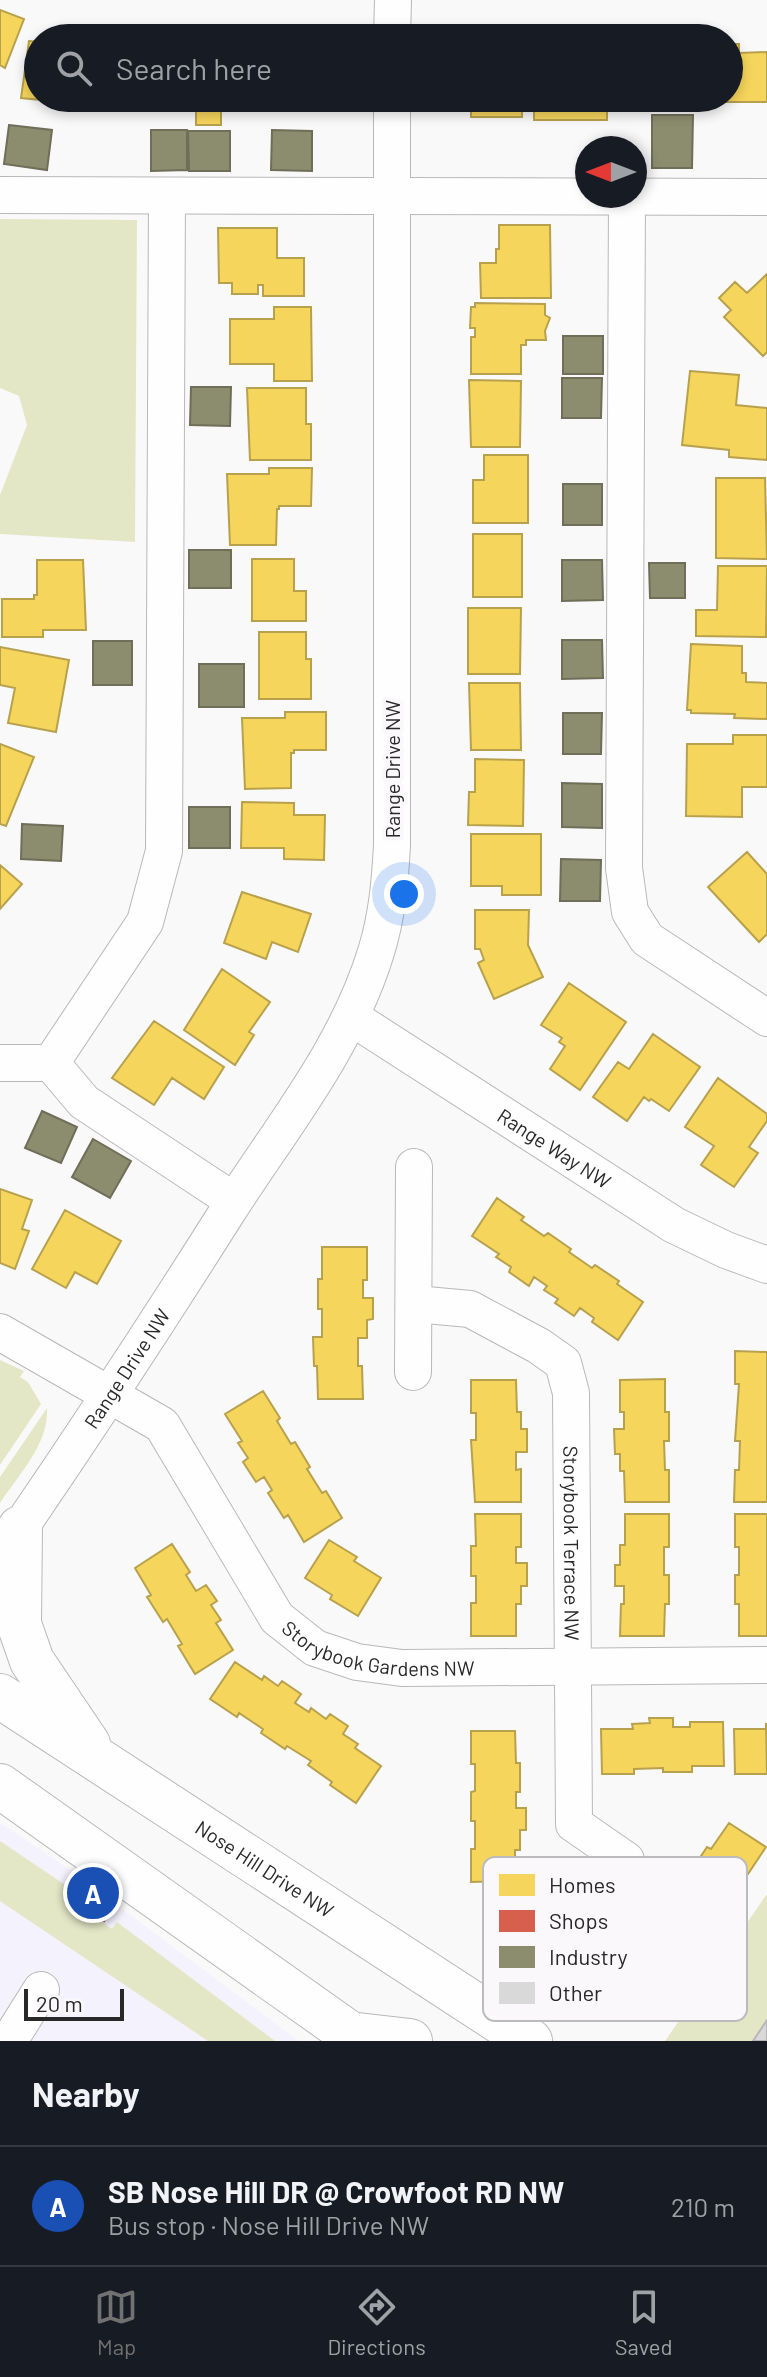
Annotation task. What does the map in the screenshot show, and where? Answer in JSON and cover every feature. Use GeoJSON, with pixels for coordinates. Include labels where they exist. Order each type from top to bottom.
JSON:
{"type":"FeatureCollection","features":[{"type":"Feature","properties":{"kind":"main road"},"geometry":{"type":"LineString","coordinates":[[10,1537],[19,1624],[32,1661],[100,1762]]}},
{"type":"Feature","properties":{"kind":"main road","name":"Nose Hill Drive NW"},"geometry":{"type":"LineString","coordinates":[[0,1696],[483,2011]]}},
{"type":"Feature","properties":{"kind":"main road"},"geometry":{"type":"LineString","coordinates":[[0,1786],[355,2037],[410,2041]]}},
{"type":"Feature","properties":{"kind":"main road","name":"Nose Hill Drive NW"},"geometry":{"type":"LineString","coordinates":[[499,2021],[530,2041]]}},
{"type":"Feature","properties":{"kind":"street"},"geometry":{"type":"LineString","coordinates":[[392,24],[393,0]]}},
{"type":"Feature","properties":{"kind":"street","name":"Range Drive NW"},"geometry":{"type":"LineString","coordinates":[[10,1537],[110,1396],[234,1201],[314,1083],[351,1017],[376,952],[389,897],[392,845],[392,112]]}},
{"type":"Feature","properties":{"kind":"street"},"geometry":{"type":"LineString","coordinates":[[0,195],[575,197]]}},
{"type":"Feature","properties":{"kind":"street"},"geometry":{"type":"LineString","coordinates":[[51,1063],[145,922],[164,851],[167,197]]}},
{"type":"Feature","properties":{"kind":"street"},"geometry":{"type":"LineString","coordinates":[[647,197],[767,197]]}},
{"type":"Feature","properties":{"kind":"street"},"geometry":{"type":"LineString","coordinates":[[627,208],[624,868],[630,912],[647,939],[767,1018]]}},
{"type":"Feature","properties":{"kind":"street","name":"Range Way NW"},"geometry":{"type":"LineString","coordinates":[[351,1017],[674,1225],[726,1250],[767,1265]]}},
{"type":"Feature","properties":{"kind":"street"},"geometry":{"type":"LineString","coordinates":[[0,1063],[51,1063],[84,1102],[234,1201]]}},
{"type":"Feature","properties":{"kind":"street"},"geometry":{"type":"LineString","coordinates":[[413,1372],[414,1167]]}},
{"type":"Feature","properties":{"kind":"street","name":"Storybook Terrace NW"},"geometry":{"type":"LineString","coordinates":[[415,1304],[470,1309],[539,1346],[563,1363],[571,1393],[574,1824],[622,1857]]}},
{"type":"Feature","properties":{"kind":"street","name":"Storybook Gardens NW"},"geometry":{"type":"LineString","coordinates":[[0,1332],[162,1425],[277,1618],[315,1648],[357,1662],[402,1668],[767,1665]]}},
{"type":"Feature","properties":{"kind":"street"},"geometry":{"type":"LineString","coordinates":[[9,2041],[41,1990]]}},
{"type":"Feature","properties":{"kind":"shaded area"},"geometry":{"type":"Polygon","coordinates":[[[0,1823],[62,1864],[299,2041],[0,2041],[0,1823]]]}},
{"type":"Feature","properties":{"kind":"green space"},"geometry":{"type":"Polygon","coordinates":[[[0,219],[137,220],[135,542],[0,534],[0,495],[27,425],[19,396],[0,388],[0,219]]]}},
{"type":"Feature","properties":{"kind":"green space"},"geometry":{"type":"Polygon","coordinates":[[[0,1360],[24,1371],[20,1377],[28,1382],[41,1404],[0,1465],[0,1360]]]}},
{"type":"Feature","properties":{"kind":"green space"},"geometry":{"type":"Polygon","coordinates":[[[47,1408],[38,1446],[0,1503],[0,1477],[47,1408]]]}},
{"type":"Feature","properties":{"kind":"green space"},"geometry":{"type":"Polygon","coordinates":[[[0,1841],[80,1895],[76,1904],[112,1929],[117,1922],[275,2041],[208,2041],[0,1901],[0,1841]]]}},
{"type":"Feature","properties":{"kind":"green space"},"geometry":{"type":"Polygon","coordinates":[[[767,1894],[767,2041],[665,2041],[679,2021],[747,2021],[747,1923],[767,1894]]]}},
{"type":"Feature","properties":{"kind":"building: Homes"},"geometry":{"type":"Polygon","coordinates":[[[0,10],[24,19],[5,68],[0,65],[0,10]]]}},
{"type":"Feature","properties":{"kind":"building: Homes"},"geometry":{"type":"Polygon","coordinates":[[[767,52],[767,102],[743,102],[743,53],[767,52]]]}},
{"type":"Feature","properties":{"kind":"building: Homes"},"geometry":{"type":"Polygon","coordinates":[[[196,112],[221,112],[221,125],[196,125],[196,112]]]}},
{"type":"Feature","properties":{"kind":"building: Homes"},"geometry":{"type":"Polygon","coordinates":[[[471,112],[522,112],[522,117],[471,117],[471,112]]]}},
{"type":"Feature","properties":{"kind":"building: Homes"},"geometry":{"type":"Polygon","coordinates":[[[534,112],[607,112],[607,120],[534,120],[534,112]]]}},
{"type":"Feature","properties":{"kind":"building: Homes"},"geometry":{"type":"Polygon","coordinates":[[[499,225],[550,225],[551,298],[481,298],[480,263],[496,263],[499,225]]]}},
{"type":"Feature","properties":{"kind":"building: Homes"},"geometry":{"type":"Polygon","coordinates":[[[218,228],[277,228],[277,258],[304,258],[304,296],[263,296],[263,285],[258,285],[258,294],[232,294],[232,283],[219,283],[218,228]]]}},
{"type":"Feature","properties":{"kind":"building: Homes"},"geometry":{"type":"Polygon","coordinates":[[[767,274],[767,352],[763,356],[724,317],[731,310],[719,298],[735,282],[747,293],[767,274]]]}},
{"type":"Feature","properties":{"kind":"building: Homes"},"geometry":{"type":"Polygon","coordinates":[[[475,303],[545,304],[545,315],[550,318],[545,331],[546,340],[526,340],[526,345],[521,345],[521,374],[471,374],[471,337],[475,337],[475,328],[470,328],[471,307],[475,307],[475,303]]]}},
{"type":"Feature","properties":{"kind":"building: Homes"},"geometry":{"type":"Polygon","coordinates":[[[274,307],[311,307],[312,381],[274,381],[274,364],[230,364],[230,319],[274,319],[274,307]]]}},
{"type":"Feature","properties":{"kind":"building: Homes"},"geometry":{"type":"Polygon","coordinates":[[[690,371],[739,375],[736,405],[767,408],[767,460],[729,457],[729,450],[682,445],[690,371]]]}},
{"type":"Feature","properties":{"kind":"building: Homes"},"geometry":{"type":"Polygon","coordinates":[[[469,380],[521,381],[520,447],[471,447],[469,380]]]}},
{"type":"Feature","properties":{"kind":"building: Homes"},"geometry":{"type":"Polygon","coordinates":[[[247,388],[306,388],[306,424],[311,424],[311,460],[250,460],[247,388]]]}},
{"type":"Feature","properties":{"kind":"building: Homes"},"geometry":{"type":"Polygon","coordinates":[[[484,455],[528,455],[528,523],[473,523],[473,480],[484,480],[484,455]]]}},
{"type":"Feature","properties":{"kind":"building: Homes"},"geometry":{"type":"Polygon","coordinates":[[[269,468],[312,468],[311,506],[279,506],[276,545],[230,545],[227,474],[269,474],[269,468]]]}},
{"type":"Feature","properties":{"kind":"building: Homes"},"geometry":{"type":"Polygon","coordinates":[[[716,478],[765,478],[767,559],[716,558],[716,478]]]}},
{"type":"Feature","properties":{"kind":"building: Homes"},"geometry":{"type":"Polygon","coordinates":[[[473,534],[522,534],[522,597],[473,597],[473,534]]]}},
{"type":"Feature","properties":{"kind":"building: Homes"},"geometry":{"type":"Polygon","coordinates":[[[252,559],[294,559],[294,591],[306,591],[306,621],[252,621],[252,559]]]}},
{"type":"Feature","properties":{"kind":"building: Homes"},"geometry":{"type":"Polygon","coordinates":[[[37,560],[83,560],[86,630],[43,630],[43,637],[2,637],[2,599],[34,599],[37,595],[37,560]]]}},
{"type":"Feature","properties":{"kind":"building: Homes"},"geometry":{"type":"Polygon","coordinates":[[[718,566],[767,566],[766,637],[696,636],[696,610],[717,610],[718,566]]]}},
{"type":"Feature","properties":{"kind":"building: Homes"},"geometry":{"type":"Polygon","coordinates":[[[468,608],[521,608],[520,674],[468,674],[468,608]]]}},
{"type":"Feature","properties":{"kind":"building: Homes"},"geometry":{"type":"Polygon","coordinates":[[[259,632],[306,632],[306,659],[311,659],[311,699],[259,699],[259,632]]]}},
{"type":"Feature","properties":{"kind":"building: Homes"},"geometry":{"type":"Polygon","coordinates":[[[691,644],[742,646],[742,673],[746,673],[746,682],[767,683],[767,719],[734,718],[735,714],[691,713],[687,710],[691,644]]]}},
{"type":"Feature","properties":{"kind":"building: Homes"},"geometry":{"type":"Polygon","coordinates":[[[0,647],[69,660],[56,732],[8,723],[15,688],[0,685],[0,647]]]}},
{"type":"Feature","properties":{"kind":"building: Homes"},"geometry":{"type":"Polygon","coordinates":[[[469,683],[520,683],[521,750],[471,750],[469,683]]]}},
{"type":"Feature","properties":{"kind":"building: Homes"},"geometry":{"type":"Polygon","coordinates":[[[285,712],[326,712],[326,750],[294,750],[291,753],[291,788],[245,789],[242,718],[285,718],[285,712]]]}},
{"type":"Feature","properties":{"kind":"building: Homes"},"geometry":{"type":"Polygon","coordinates":[[[733,735],[767,735],[767,787],[742,787],[742,817],[686,816],[687,744],[733,744],[733,735]]]}},
{"type":"Feature","properties":{"kind":"building: Homes"},"geometry":{"type":"Polygon","coordinates":[[[0,744],[34,757],[6,826],[0,824],[0,744]]]}},
{"type":"Feature","properties":{"kind":"building: Homes"},"geometry":{"type":"Polygon","coordinates":[[[475,759],[524,760],[523,826],[468,825],[469,792],[475,792],[475,759]]]}},
{"type":"Feature","properties":{"kind":"building: Homes"},"geometry":{"type":"Polygon","coordinates":[[[242,802],[294,803],[294,815],[325,815],[324,860],[284,859],[284,848],[241,848],[242,802]]]}},
{"type":"Feature","properties":{"kind":"building: Homes"},"geometry":{"type":"Polygon","coordinates":[[[471,834],[541,834],[541,895],[502,895],[502,886],[471,886],[471,834]]]}},
{"type":"Feature","properties":{"kind":"building: Homes"},"geometry":{"type":"Polygon","coordinates":[[[747,852],[767,874],[767,934],[759,942],[708,887],[747,852]]]}},
{"type":"Feature","properties":{"kind":"building: Homes"},"geometry":{"type":"Polygon","coordinates":[[[0,865],[22,884],[0,909],[0,865]]]}},
{"type":"Feature","properties":{"kind":"building: Homes"},"geometry":{"type":"Polygon","coordinates":[[[242,892],[311,914],[298,952],[272,942],[266,959],[224,943],[242,892]]]}},
{"type":"Feature","properties":{"kind":"building: Homes"},"geometry":{"type":"Polygon","coordinates":[[[475,910],[529,910],[528,945],[543,977],[494,999],[478,963],[484,960],[480,949],[475,949],[475,910]]]}},
{"type":"Feature","properties":{"kind":"building: Homes"},"geometry":{"type":"Polygon","coordinates":[[[222,969],[270,1002],[249,1032],[254,1035],[235,1065],[184,1030],[222,969]]]}},
{"type":"Feature","properties":{"kind":"building: Homes"},"geometry":{"type":"Polygon","coordinates":[[[569,983],[626,1022],[580,1090],[550,1069],[565,1046],[559,1042],[562,1038],[541,1025],[569,983]]]}},
{"type":"Feature","properties":{"kind":"building: Homes"},"geometry":{"type":"Polygon","coordinates":[[[154,1021],[224,1067],[204,1099],[172,1078],[154,1105],[112,1078],[154,1021]]]}},
{"type":"Feature","properties":{"kind":"building: Homes"},"geometry":{"type":"Polygon","coordinates":[[[653,1034],[700,1067],[669,1111],[644,1097],[627,1121],[593,1097],[618,1062],[629,1069],[653,1034]]]}},
{"type":"Feature","properties":{"kind":"building: Homes"},"geometry":{"type":"Polygon","coordinates":[[[718,1078],[767,1114],[767,1121],[749,1147],[758,1153],[734,1187],[701,1165],[714,1146],[685,1127],[718,1078]]]}},
{"type":"Feature","properties":{"kind":"building: Homes"},"geometry":{"type":"Polygon","coordinates":[[[0,1189],[32,1200],[22,1229],[29,1231],[15,1269],[0,1263],[0,1189]]]}},
{"type":"Feature","properties":{"kind":"building: Homes"},"geometry":{"type":"Polygon","coordinates":[[[497,1198],[524,1217],[521,1220],[544,1236],[548,1233],[571,1249],[569,1252],[619,1281],[617,1284],[643,1302],[618,1340],[592,1322],[594,1318],[580,1308],[574,1316],[555,1303],[558,1299],[544,1290],[547,1286],[534,1277],[529,1286],[509,1272],[511,1267],[496,1257],[499,1254],[472,1236],[497,1198]]]}},
{"type":"Feature","properties":{"kind":"building: Homes"},"geometry":{"type":"Polygon","coordinates":[[[65,1210],[121,1241],[97,1284],[75,1272],[66,1288],[32,1269],[65,1210]]]}},
{"type":"Feature","properties":{"kind":"building: Homes"},"geometry":{"type":"Polygon","coordinates":[[[322,1247],[367,1247],[367,1280],[363,1280],[363,1298],[373,1298],[373,1319],[367,1320],[367,1338],[358,1338],[363,1399],[318,1399],[313,1337],[322,1337],[318,1279],[322,1279],[322,1247]]]}},
{"type":"Feature","properties":{"kind":"building: Homes"},"geometry":{"type":"Polygon","coordinates":[[[735,1351],[767,1352],[767,1502],[734,1502],[740,1441],[735,1441],[739,1384],[735,1384],[735,1351]]]}},
{"type":"Feature","properties":{"kind":"building: Homes"},"geometry":{"type":"Polygon","coordinates":[[[665,1379],[669,1441],[664,1441],[665,1470],[669,1470],[669,1502],[625,1502],[624,1471],[620,1471],[620,1454],[615,1454],[614,1429],[624,1429],[624,1412],[620,1412],[620,1380],[665,1379]]]}},
{"type":"Feature","properties":{"kind":"building: Homes"},"geometry":{"type":"Polygon","coordinates":[[[471,1380],[516,1380],[517,1412],[521,1412],[521,1429],[527,1429],[527,1452],[516,1452],[516,1470],[521,1469],[521,1502],[475,1502],[471,1440],[476,1440],[476,1413],[471,1413],[471,1380]]]}},
{"type":"Feature","properties":{"kind":"building: Homes"},"geometry":{"type":"Polygon","coordinates":[[[263,1391],[280,1418],[277,1421],[291,1444],[295,1442],[310,1467],[307,1469],[322,1493],[326,1491],[342,1518],[304,1542],[288,1515],[284,1518],[268,1493],[272,1490],[264,1477],[256,1482],[243,1462],[248,1458],[238,1443],[242,1441],[225,1414],[263,1391]]]}},
{"type":"Feature","properties":{"kind":"building: Homes"},"geometry":{"type":"Polygon","coordinates":[[[475,1514],[521,1514],[521,1547],[516,1547],[516,1563],[527,1563],[527,1586],[521,1586],[521,1604],[516,1604],[516,1636],[471,1636],[471,1603],[476,1603],[476,1576],[471,1576],[471,1546],[476,1546],[475,1514]]]}},
{"type":"Feature","properties":{"kind":"building: Homes"},"geometry":{"type":"Polygon","coordinates":[[[625,1514],[669,1514],[669,1547],[664,1547],[664,1575],[669,1575],[669,1604],[665,1604],[664,1636],[620,1636],[624,1586],[615,1586],[615,1565],[620,1565],[620,1545],[625,1545],[625,1514]]]}},
{"type":"Feature","properties":{"kind":"building: Homes"},"geometry":{"type":"Polygon","coordinates":[[[735,1514],[767,1514],[767,1636],[739,1636],[739,1604],[735,1604],[739,1547],[735,1547],[735,1514]]]}},
{"type":"Feature","properties":{"kind":"building: Homes"},"geometry":{"type":"Polygon","coordinates":[[[329,1540],[357,1557],[354,1561],[381,1578],[358,1616],[330,1599],[332,1595],[305,1578],[329,1540]]]}},
{"type":"Feature","properties":{"kind":"building: Homes"},"geometry":{"type":"Polygon","coordinates":[[[172,1544],[190,1572],[186,1575],[196,1591],[206,1585],[217,1601],[211,1605],[221,1620],[216,1623],[233,1650],[195,1674],[178,1646],[182,1644],[167,1619],[163,1622],[147,1597],[151,1595],[135,1568],[172,1544]]]}},
{"type":"Feature","properties":{"kind":"building: Homes"},"geometry":{"type":"Polygon","coordinates":[[[235,1662],[262,1680],[264,1676],[278,1686],[282,1681],[301,1694],[295,1703],[309,1712],[311,1708],[326,1719],[330,1714],[348,1726],[343,1734],[358,1744],[355,1748],[381,1766],[356,1803],[308,1765],[311,1761],[287,1746],[285,1749],[239,1713],[237,1717],[210,1699],[235,1662]]]}},
{"type":"Feature","properties":{"kind":"building: Homes"},"geometry":{"type":"Polygon","coordinates":[[[649,1718],[673,1718],[673,1727],[690,1727],[690,1722],[723,1722],[724,1766],[692,1766],[692,1772],[663,1772],[663,1768],[634,1769],[634,1774],[602,1774],[601,1729],[633,1729],[632,1724],[650,1723],[649,1718]]]}},
{"type":"Feature","properties":{"kind":"building: Homes"},"geometry":{"type":"Polygon","coordinates":[[[766,1723],[767,1774],[735,1774],[734,1729],[766,1729],[766,1723]]]}},
{"type":"Feature","properties":{"kind":"building: Homes"},"geometry":{"type":"Polygon","coordinates":[[[471,1731],[515,1731],[516,1763],[520,1763],[520,1792],[516,1792],[516,1808],[526,1808],[526,1830],[520,1830],[520,1850],[515,1850],[515,1857],[483,1857],[483,1882],[471,1882],[475,1821],[471,1821],[471,1792],[475,1791],[475,1764],[471,1764],[471,1731]]]}},
{"type":"Feature","properties":{"kind":"building: Homes"},"geometry":{"type":"Polygon","coordinates":[[[729,1823],[766,1847],[748,1874],[747,1857],[700,1857],[707,1847],[711,1849],[729,1823]]]}},
{"type":"Feature","properties":{"kind":"building: Shops"},"geometry":{"type":"Polygon","coordinates":[[[95,1904],[108,1914],[104,1921],[90,1911],[95,1904]]]}},
{"type":"Feature","properties":{"kind":"building: Industry"},"geometry":{"type":"Polygon","coordinates":[[[652,115],[693,115],[692,168],[652,168],[652,115]]]}},
{"type":"Feature","properties":{"kind":"building: Industry"},"geometry":{"type":"Polygon","coordinates":[[[9,125],[52,130],[47,170],[4,164],[9,125]]]}},
{"type":"Feature","properties":{"kind":"building: Industry"},"geometry":{"type":"Polygon","coordinates":[[[151,130],[187,130],[187,170],[151,171],[151,130]]]}},
{"type":"Feature","properties":{"kind":"building: Industry"},"geometry":{"type":"Polygon","coordinates":[[[272,130],[312,131],[312,171],[271,170],[272,130]]]}},
{"type":"Feature","properties":{"kind":"building: Industry"},"geometry":{"type":"Polygon","coordinates":[[[188,131],[230,131],[230,171],[189,171],[188,131]]]}},
{"type":"Feature","properties":{"kind":"building: Industry"},"geometry":{"type":"Polygon","coordinates":[[[563,336],[603,336],[603,374],[563,374],[563,336]]]}},
{"type":"Feature","properties":{"kind":"building: Industry"},"geometry":{"type":"Polygon","coordinates":[[[562,378],[602,378],[601,418],[562,418],[562,378]]]}},
{"type":"Feature","properties":{"kind":"building: Industry"},"geometry":{"type":"Polygon","coordinates":[[[191,387],[231,387],[230,426],[190,425],[191,387]]]}},
{"type":"Feature","properties":{"kind":"building: Industry"},"geometry":{"type":"Polygon","coordinates":[[[563,484],[602,484],[602,525],[563,525],[563,484]]]}},
{"type":"Feature","properties":{"kind":"building: Industry"},"geometry":{"type":"Polygon","coordinates":[[[189,550],[231,550],[231,588],[189,588],[189,550]]]}},
{"type":"Feature","properties":{"kind":"building: Industry"},"geometry":{"type":"Polygon","coordinates":[[[562,560],[602,560],[603,600],[562,601],[562,560]]]}},
{"type":"Feature","properties":{"kind":"building: Industry"},"geometry":{"type":"Polygon","coordinates":[[[649,563],[685,563],[685,598],[650,598],[649,563]]]}},
{"type":"Feature","properties":{"kind":"building: Industry"},"geometry":{"type":"Polygon","coordinates":[[[562,640],[602,640],[603,678],[562,679],[562,640]]]}},
{"type":"Feature","properties":{"kind":"building: Industry"},"geometry":{"type":"Polygon","coordinates":[[[93,641],[132,641],[132,685],[93,685],[93,641]]]}},
{"type":"Feature","properties":{"kind":"building: Industry"},"geometry":{"type":"Polygon","coordinates":[[[199,664],[244,664],[244,707],[199,707],[199,664]]]}},
{"type":"Feature","properties":{"kind":"building: Industry"},"geometry":{"type":"Polygon","coordinates":[[[563,713],[602,713],[601,754],[563,754],[563,713]]]}},
{"type":"Feature","properties":{"kind":"building: Industry"},"geometry":{"type":"Polygon","coordinates":[[[562,783],[602,784],[602,828],[562,827],[562,783]]]}},
{"type":"Feature","properties":{"kind":"building: Industry"},"geometry":{"type":"Polygon","coordinates":[[[189,807],[230,807],[230,848],[189,848],[189,807]]]}},
{"type":"Feature","properties":{"kind":"building: Industry"},"geometry":{"type":"Polygon","coordinates":[[[22,824],[63,826],[61,861],[21,859],[22,824]]]}},
{"type":"Feature","properties":{"kind":"building: Industry"},"geometry":{"type":"Polygon","coordinates":[[[561,859],[601,860],[600,901],[560,901],[561,859]]]}},
{"type":"Feature","properties":{"kind":"building: Industry"},"geometry":{"type":"Polygon","coordinates":[[[42,1111],[77,1127],[61,1163],[25,1148],[42,1111]]]}},
{"type":"Feature","properties":{"kind":"building: Industry"},"geometry":{"type":"Polygon","coordinates":[[[93,1139],[131,1161],[110,1198],[72,1177],[93,1139]]]}},
{"type":"Feature","properties":{"kind":"building: Other"},"geometry":{"type":"Polygon","coordinates":[[[767,2020],[767,2041],[753,2041],[767,2020]]]}},
{"type":"Feature","properties":{"kind":"place","name":"SB Nose Hill DR @ Crowfoot RD NW"},"geometry":{"type":"Point","coordinates":[93,1893]}}]}
